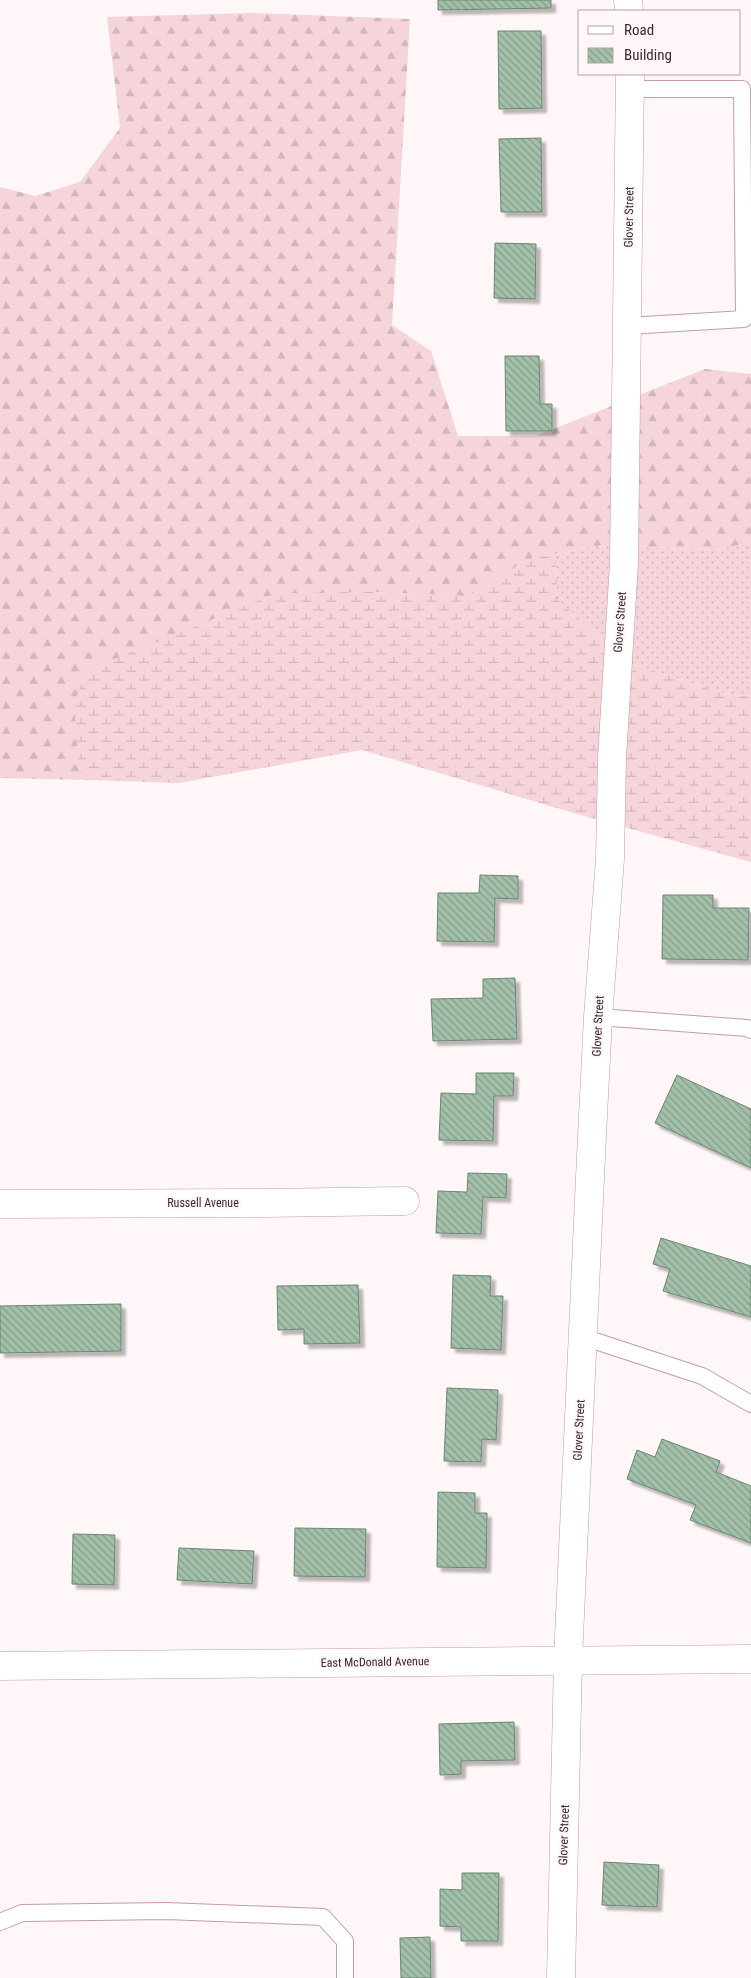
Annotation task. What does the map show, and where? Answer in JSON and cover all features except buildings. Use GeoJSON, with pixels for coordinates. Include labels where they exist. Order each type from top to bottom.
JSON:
{"type":"FeatureCollection","features":[{"type":"Feature","properties":{"kind":"street","name":"Glover Street"},"geometry":{"type":"LineString","coordinates":[[561,1978],[568,1659],[598,1017],[610,859],[612,758],[624,563],[630,81]]}},
{"type":"Feature","properties":{"kind":"street","name":"Russell Avenue"},"geometry":{"type":"LineString","coordinates":[[0,1204],[405,1201]]}},
{"type":"Feature","properties":{"kind":"street","name":"East McDonald Avenue"},"geometry":{"type":"LineString","coordinates":[[0,1666],[135,1666],[568,1659],[751,1659]]}},
{"type":"Feature","properties":{"kind":"lane"},"geometry":{"type":"LineString","coordinates":[[628,326],[744,319],[742,89],[630,81]]}},
{"type":"Feature","properties":{"kind":"lane"},"geometry":{"type":"LineString","coordinates":[[598,1017],[747,1028],[751,1030]]}},
{"type":"Feature","properties":{"kind":"lane"},"geometry":{"type":"LineString","coordinates":[[583,1337],[702,1376],[751,1404]]}},
{"type":"Feature","properties":{"kind":"lane"},"geometry":{"type":"LineString","coordinates":[[0,1922],[22,1913],[60,1912],[166,1911],[323,1917],[345,1941],[345,1978]]}},
{"type":"Feature","properties":{"kind":"green space"},"geometry":{"type":"Polygon","coordinates":[[[253,13],[410,19],[392,325],[431,351],[458,436],[536,436],[705,369],[751,374],[751,542],[715,550],[602,545],[530,559],[467,596],[372,592],[79,770],[89,780],[0,778],[0,187],[35,196],[80,182],[120,128],[107,17],[253,13]]]}},
{"type":"Feature","properties":{"kind":"green space"},"geometry":{"type":"Polygon","coordinates":[[[751,542],[751,695],[733,696],[629,663],[557,599],[556,554],[602,545],[715,550],[751,542]]]}},
{"type":"Feature","properties":{"kind":"green space"},"geometry":{"type":"Polygon","coordinates":[[[556,554],[557,599],[629,663],[733,696],[751,695],[751,862],[577,814],[362,750],[179,783],[89,780],[79,770],[74,702],[88,670],[277,593],[372,592],[466,596],[530,559],[556,554]]]}}]}
